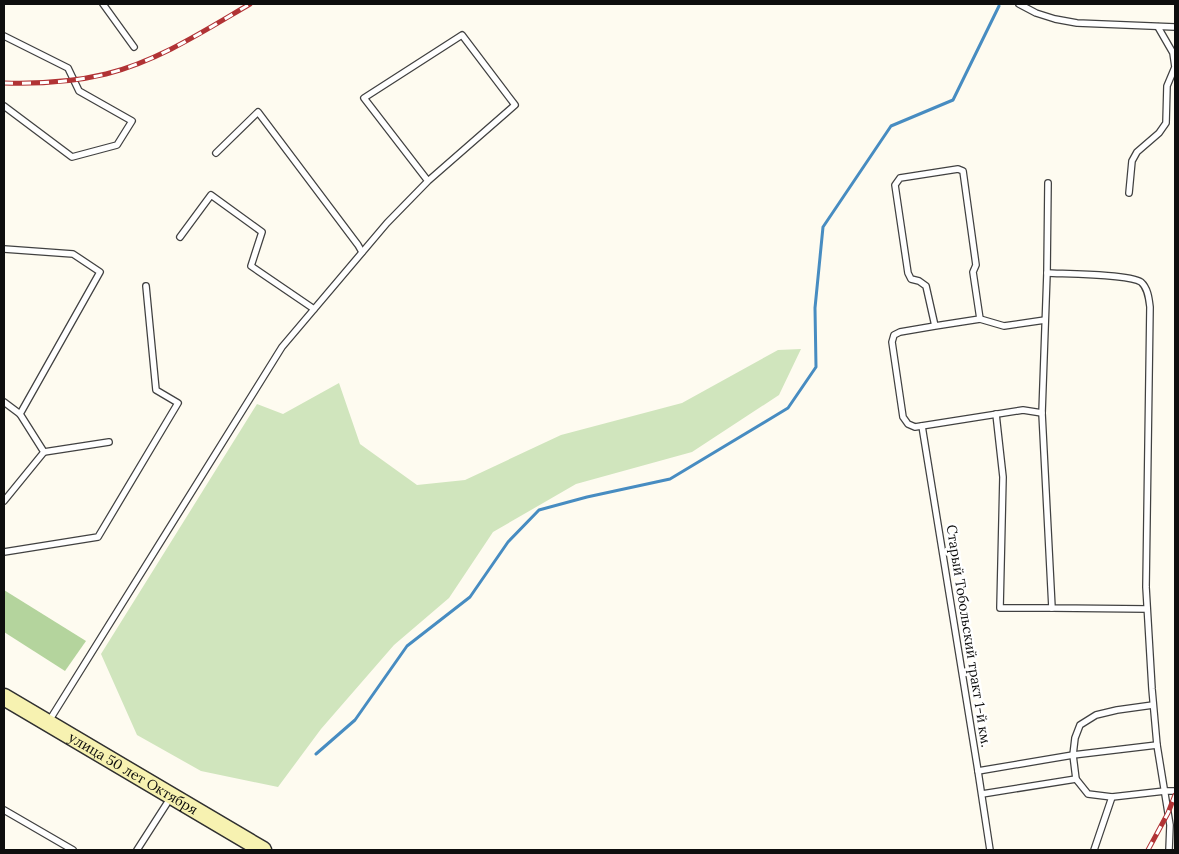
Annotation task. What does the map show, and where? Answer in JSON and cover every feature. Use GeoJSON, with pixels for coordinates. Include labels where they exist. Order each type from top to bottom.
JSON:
{"type":"FeatureCollection","features":[{"type":"Feature","properties":{"kind":"main road","name":"улица 50 лет Октября"},"geometry":{"type":"LineString","coordinates":[[4,696],[263,850]]}},
{"type":"Feature","properties":{"kind":"lane"},"geometry":{"type":"LineString","coordinates":[[103,4],[134,47]]}},
{"type":"Feature","properties":{"kind":"lane"},"geometry":{"type":"LineString","coordinates":[[1019,4],[1036,13],[1077,23],[1175,27]]}},
{"type":"Feature","properties":{"kind":"lane"},"geometry":{"type":"LineString","coordinates":[[1129,194],[1132,161],[1137,152],[1159,133],[1166,123],[1167,86],[1175,66],[1173,53],[1158,27]]}},
{"type":"Feature","properties":{"kind":"lane"},"geometry":{"type":"LineString","coordinates":[[48,723],[282,347],[387,223],[428,180],[515,105],[462,35],[364,98],[428,180]]}},
{"type":"Feature","properties":{"kind":"lane"},"geometry":{"type":"LineString","coordinates":[[4,36],[68,68],[79,91],[132,121],[117,145],[72,157],[4,106]]}},
{"type":"Feature","properties":{"kind":"lane"},"geometry":{"type":"LineString","coordinates":[[216,153],[258,112],[362,252]]}},
{"type":"Feature","properties":{"kind":"lane"},"geometry":{"type":"LineString","coordinates":[[935,326],[926,286],[919,281],[911,279],[908,273],[895,185],[900,178],[958,169],[963,171],[976,265],[974,272],[980,319]]}},
{"type":"Feature","properties":{"kind":"lane"},"geometry":{"type":"LineString","coordinates":[[1048,183],[1042,413],[1052,608]]}},
{"type":"Feature","properties":{"kind":"lane"},"geometry":{"type":"LineString","coordinates":[[180,237],[211,195],[262,232],[251,266],[314,309]]}},
{"type":"Feature","properties":{"kind":"lane"},"geometry":{"type":"LineString","coordinates":[[4,249],[73,254],[100,272],[20,414]]}},
{"type":"Feature","properties":{"kind":"lane"},"geometry":{"type":"LineString","coordinates":[[1047,273],[1126,277],[1141,282],[1148,294],[1150,307],[1146,587],[1153,705],[1157,745],[1170,825],[1169,850]]}},
{"type":"Feature","properties":{"kind":"lane"},"geometry":{"type":"LineString","coordinates":[[4,552],[98,537],[178,403],[156,390],[146,286]]}},
{"type":"Feature","properties":{"kind":"lane"},"geometry":{"type":"LineString","coordinates":[[1042,413],[1023,410],[915,427],[908,424],[903,417],[892,342],[894,335],[900,332],[980,319],[1004,326],[1045,320]]}},
{"type":"Feature","properties":{"kind":"lane"},"geometry":{"type":"LineString","coordinates":[[4,402],[20,414],[44,452]]}},
{"type":"Feature","properties":{"kind":"lane"},"geometry":{"type":"LineString","coordinates":[[996,414],[1003,477],[1000,608],[1147,609]]}},
{"type":"Feature","properties":{"kind":"lane","name":"Старый Тобольский тракт 1-й км."},"geometry":{"type":"LineString","coordinates":[[922,426],[990,850]]}},
{"type":"Feature","properties":{"kind":"lane"},"geometry":{"type":"LineString","coordinates":[[4,501],[44,452],[109,442]]}},
{"type":"Feature","properties":{"kind":"lane"},"geometry":{"type":"LineString","coordinates":[[1153,705],[1096,715],[1080,725],[1073,755],[1076,779],[1088,794],[1112,797],[1165,791],[1175,792]]}},
{"type":"Feature","properties":{"kind":"lane"},"geometry":{"type":"LineString","coordinates":[[978,771],[1073,755],[1157,745]]}},
{"type":"Feature","properties":{"kind":"lane"},"geometry":{"type":"LineString","coordinates":[[982,794],[1076,779]]}},
{"type":"Feature","properties":{"kind":"lane"},"geometry":{"type":"LineString","coordinates":[[137,850],[172,797]]}},
{"type":"Feature","properties":{"kind":"lane"},"geometry":{"type":"LineString","coordinates":[[1094,850],[1112,797]]}},
{"type":"Feature","properties":{"kind":"lane"},"geometry":{"type":"LineString","coordinates":[[4,810],[73,850]]}},
{"type":"Feature","properties":{"kind":"green space"},"geometry":{"type":"Polygon","coordinates":[[[801,349],[779,395],[692,452],[576,484],[493,532],[449,598],[394,645],[321,729],[278,787],[201,771],[137,735],[101,654],[257,404],[283,414],[339,383],[360,444],[417,485],[465,480],[561,435],[682,403],[778,350],[801,349]]]}},
{"type":"Feature","properties":{"kind":"green space"},"geometry":{"type":"Polygon","coordinates":[[[4,590],[86,641],[65,671],[4,632],[4,590]]]}},
{"type":"Feature","properties":{"kind":"waterway"},"geometry":{"type":"LineString","coordinates":[[316,754],[355,720],[407,646],[470,597],[508,542],[539,510],[587,497],[670,479],[788,408],[816,367],[815,308],[823,227],[891,126],[953,100],[999,6]]}},
{"type":"Feature","properties":{"kind":"railway"},"geometry":{"type":"LineString","coordinates":[[4,83],[68,81],[94,77],[125,68],[162,53],[198,35],[250,4]]}},
{"type":"Feature","properties":{"kind":"railway"},"geometry":{"type":"LineString","coordinates":[[1148,850],[1168,813],[1175,795]]}}]}
